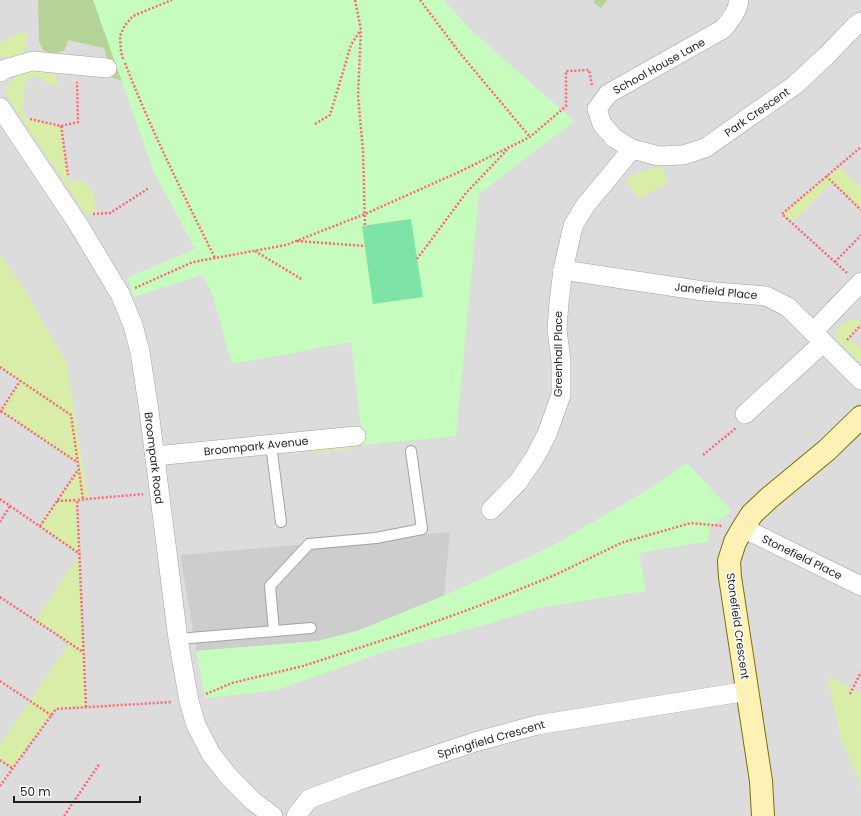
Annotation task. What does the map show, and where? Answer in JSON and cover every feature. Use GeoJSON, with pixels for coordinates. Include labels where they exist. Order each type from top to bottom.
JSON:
{"type":"FeatureCollection","features":[{"type":"Feature","properties":{"kind":"street","name":"School House Lane"},"geometry":{"type":"LineString","coordinates":[[597,109],[608,94],[723,29],[732,17],[739,4],[739,0]]}},
{"type":"Feature","properties":{"kind":"street","name":"Park Crescent"},"geometry":{"type":"LineString","coordinates":[[632,149],[659,156],[683,155],[705,148],[795,85],[855,26],[861,22]]}},
{"type":"Feature","properties":{"kind":"street"},"geometry":{"type":"LineString","coordinates":[[0,72],[5,69],[32,61],[107,68]]}},
{"type":"Feature","properties":{"kind":"street"},"geometry":{"type":"LineString","coordinates":[[597,109],[602,124],[614,138],[632,149]]}},
{"type":"Feature","properties":{"kind":"street","name":"Broompark Road"},"geometry":{"type":"LineString","coordinates":[[2,110],[55,190],[120,294],[133,325],[140,352],[155,456],[178,639],[189,701],[196,725],[211,754],[230,778],[253,801],[273,816]]}},
{"type":"Feature","properties":{"kind":"street","name":"Greenhall Place"},"geometry":{"type":"LineString","coordinates":[[491,510],[518,482],[535,457],[547,434],[561,395],[561,361],[557,330],[563,270],[573,226],[585,206],[632,149]]}},
{"type":"Feature","properties":{"kind":"street","name":"Janefield Place"},"geometry":{"type":"LineString","coordinates":[[563,270],[703,292],[766,296],[788,307],[861,380]]}},
{"type":"Feature","properties":{"kind":"street"},"geometry":{"type":"LineString","coordinates":[[745,414],[818,338],[860,283]]}},
{"type":"Feature","properties":{"kind":"street","name":"Stonefield Crescent"},"geometry":{"type":"LineString","coordinates":[[763,816],[761,781],[729,561],[735,542],[742,528],[752,514],[769,498],[828,450],[861,417]]}},
{"type":"Feature","properties":{"kind":"street","name":"Broompark Avenue"},"geometry":{"type":"LineString","coordinates":[[155,456],[356,436]]}},
{"type":"Feature","properties":{"kind":"street","name":"Stonefield Place"},"geometry":{"type":"LineString","coordinates":[[742,528],[861,586]]}},
{"type":"Feature","properties":{"kind":"street","name":"Springfield Crescent"},"geometry":{"type":"LineString","coordinates":[[296,816],[309,799],[357,781],[468,744],[537,725],[748,692]]}},
{"type":"Feature","properties":{"kind":"lane"},"geometry":{"type":"LineString","coordinates":[[271,445],[281,522]]}},
{"type":"Feature","properties":{"kind":"lane"},"geometry":{"type":"LineString","coordinates":[[274,631],[270,586],[309,544],[376,538],[422,530],[411,451]]}},
{"type":"Feature","properties":{"kind":"lane"},"geometry":{"type":"LineString","coordinates":[[178,639],[311,628]]}},
{"type":"Feature","properties":{"kind":"path"},"geometry":{"type":"LineString","coordinates":[[172,0],[134,16],[125,25],[120,36],[120,52],[163,152],[215,258]]}},
{"type":"Feature","properties":{"kind":"path"},"geometry":{"type":"LineString","coordinates":[[355,0],[361,30],[358,95],[363,151],[365,226]]}},
{"type":"Feature","properties":{"kind":"path"},"geometry":{"type":"LineString","coordinates":[[420,0],[458,52],[530,137]]}},
{"type":"Feature","properties":{"kind":"path"},"geometry":{"type":"LineString","coordinates":[[315,124],[330,115],[351,45],[361,30]]}},
{"type":"Feature","properties":{"kind":"path"},"geometry":{"type":"LineString","coordinates":[[2,110],[62,126],[78,122],[77,65]]}},
{"type":"Feature","properties":{"kind":"path"},"geometry":{"type":"LineString","coordinates":[[120,294],[193,262],[286,245],[365,214],[509,148],[530,137],[566,106],[566,71],[589,70],[597,109]]}},
{"type":"Feature","properties":{"kind":"path"},"geometry":{"type":"LineString","coordinates":[[55,190],[68,182],[62,126]]}},
{"type":"Feature","properties":{"kind":"path"},"geometry":{"type":"LineString","coordinates":[[860,283],[782,214],[861,147]]}},
{"type":"Feature","properties":{"kind":"path"},"geometry":{"type":"LineString","coordinates":[[417,259],[466,192],[509,148]]}},
{"type":"Feature","properties":{"kind":"path"},"geometry":{"type":"LineString","coordinates":[[826,176],[861,210]]}},
{"type":"Feature","properties":{"kind":"path"},"geometry":{"type":"LineString","coordinates":[[71,215],[110,213],[149,188]]}},
{"type":"Feature","properties":{"kind":"path"},"geometry":{"type":"LineString","coordinates":[[835,262],[861,235]]}},
{"type":"Feature","properties":{"kind":"path"},"geometry":{"type":"LineString","coordinates":[[296,241],[365,246]]}},
{"type":"Feature","properties":{"kind":"path"},"geometry":{"type":"LineString","coordinates":[[255,251],[303,280]]}},
{"type":"Feature","properties":{"kind":"path"},"geometry":{"type":"LineString","coordinates":[[0,367],[71,415],[83,500]]}},
{"type":"Feature","properties":{"kind":"path"},"geometry":{"type":"LineString","coordinates":[[20,381],[0,412],[77,462]]}},
{"type":"Feature","properties":{"kind":"path"},"geometry":{"type":"LineString","coordinates":[[703,456],[749,418],[745,414]]}},
{"type":"Feature","properties":{"kind":"path"},"geometry":{"type":"LineString","coordinates":[[40,526],[79,470]]}},
{"type":"Feature","properties":{"kind":"path"},"geometry":{"type":"LineString","coordinates":[[57,501],[159,493]]}},
{"type":"Feature","properties":{"kind":"path"},"geometry":{"type":"LineString","coordinates":[[0,499],[80,554]]}},
{"type":"Feature","properties":{"kind":"path"},"geometry":{"type":"LineString","coordinates":[[77,500],[86,707]]}},
{"type":"Feature","properties":{"kind":"path"},"geometry":{"type":"LineString","coordinates":[[0,522],[10,506]]}},
{"type":"Feature","properties":{"kind":"path"},"geometry":{"type":"LineString","coordinates":[[0,786],[56,709],[189,701],[232,683],[303,666],[399,635],[481,605],[555,575],[621,543],[691,523],[742,528]]}},
{"type":"Feature","properties":{"kind":"path"},"geometry":{"type":"LineString","coordinates":[[0,597],[84,652]]}},
{"type":"Feature","properties":{"kind":"path"},"geometry":{"type":"LineString","coordinates":[[850,694],[861,672]]}},
{"type":"Feature","properties":{"kind":"path"},"geometry":{"type":"LineString","coordinates":[[0,681],[51,715]]}},
{"type":"Feature","properties":{"kind":"path"},"geometry":{"type":"LineString","coordinates":[[0,760],[12,768]]}},
{"type":"Feature","properties":{"kind":"path"},"geometry":{"type":"LineString","coordinates":[[64,816],[100,763]]}},
{"type":"Feature","properties":{"kind":"shaded area"},"geometry":{"type":"Polygon","coordinates":[[[0,0],[861,0],[861,816],[0,816],[0,0]]]}},
{"type":"Feature","properties":{"kind":"shaded area"},"geometry":{"type":"Polygon","coordinates":[[[450,532],[444,596],[360,630],[318,641],[196,651],[180,555],[450,532]]]}},
{"type":"Feature","properties":{"kind":"green space"},"geometry":{"type":"Polygon","coordinates":[[[38,0],[165,0],[124,79],[120,80],[112,78],[104,48],[68,40],[65,50],[54,53],[43,50],[39,41],[38,0]]]}},
{"type":"Feature","properties":{"kind":"green space"},"geometry":{"type":"Polygon","coordinates":[[[93,0],[443,0],[471,30],[574,121],[479,194],[456,436],[363,445],[351,342],[232,364],[212,293],[202,275],[134,297],[127,278],[195,249],[154,172],[93,0]]]}},
{"type":"Feature","properties":{"kind":"green space"},"geometry":{"type":"Polygon","coordinates":[[[594,0],[607,0],[601,8],[594,3],[594,0]]]}},
{"type":"Feature","properties":{"kind":"green space"},"geometry":{"type":"Polygon","coordinates":[[[18,34],[27,34],[24,52],[9,60],[7,56],[0,57],[0,43],[18,34]]]}},
{"type":"Feature","properties":{"kind":"green space"},"geometry":{"type":"Polygon","coordinates":[[[54,69],[58,85],[51,85],[37,76],[26,81],[23,91],[25,92],[22,109],[26,118],[61,126],[68,181],[83,182],[94,194],[97,214],[86,214],[20,117],[6,93],[10,82],[16,77],[15,73],[54,69]]]}},
{"type":"Feature","properties":{"kind":"green space"},"geometry":{"type":"Polygon","coordinates":[[[839,166],[861,188],[861,210],[832,182],[792,223],[782,214],[839,166]]]}},
{"type":"Feature","properties":{"kind":"green space"},"geometry":{"type":"Polygon","coordinates":[[[653,168],[662,168],[669,182],[638,199],[625,180],[638,173],[653,168]]]}},
{"type":"Feature","properties":{"kind":"green space"},"geometry":{"type":"Polygon","coordinates":[[[411,219],[423,297],[373,304],[362,226],[411,219]]]}},
{"type":"Feature","properties":{"kind":"green space"},"geometry":{"type":"Polygon","coordinates":[[[0,254],[25,290],[67,364],[88,499],[77,500],[79,554],[40,526],[79,469],[77,462],[1,411],[20,381],[0,367],[0,254]]]}},
{"type":"Feature","properties":{"kind":"green space"},"geometry":{"type":"Polygon","coordinates":[[[851,319],[857,320],[861,323],[861,325],[848,338],[861,350],[861,362],[844,346],[837,335],[837,329],[851,319]]]}},
{"type":"Feature","properties":{"kind":"green space"},"geometry":{"type":"Polygon","coordinates":[[[357,443],[357,448],[308,453],[308,448],[357,443]]]}},
{"type":"Feature","properties":{"kind":"green space"},"geometry":{"type":"Polygon","coordinates":[[[687,463],[732,511],[709,527],[709,541],[639,553],[646,591],[543,607],[477,627],[387,651],[277,690],[205,698],[196,651],[318,641],[360,630],[450,593],[554,545],[654,486],[687,463]]]}},
{"type":"Feature","properties":{"kind":"green space"},"geometry":{"type":"Polygon","coordinates":[[[79,555],[86,707],[55,709],[12,768],[0,760],[0,745],[69,643],[35,621],[79,555]]]}},
{"type":"Feature","properties":{"kind":"green space"},"geometry":{"type":"Polygon","coordinates":[[[827,676],[861,693],[861,790],[858,777],[841,739],[827,676]]]}}]}
